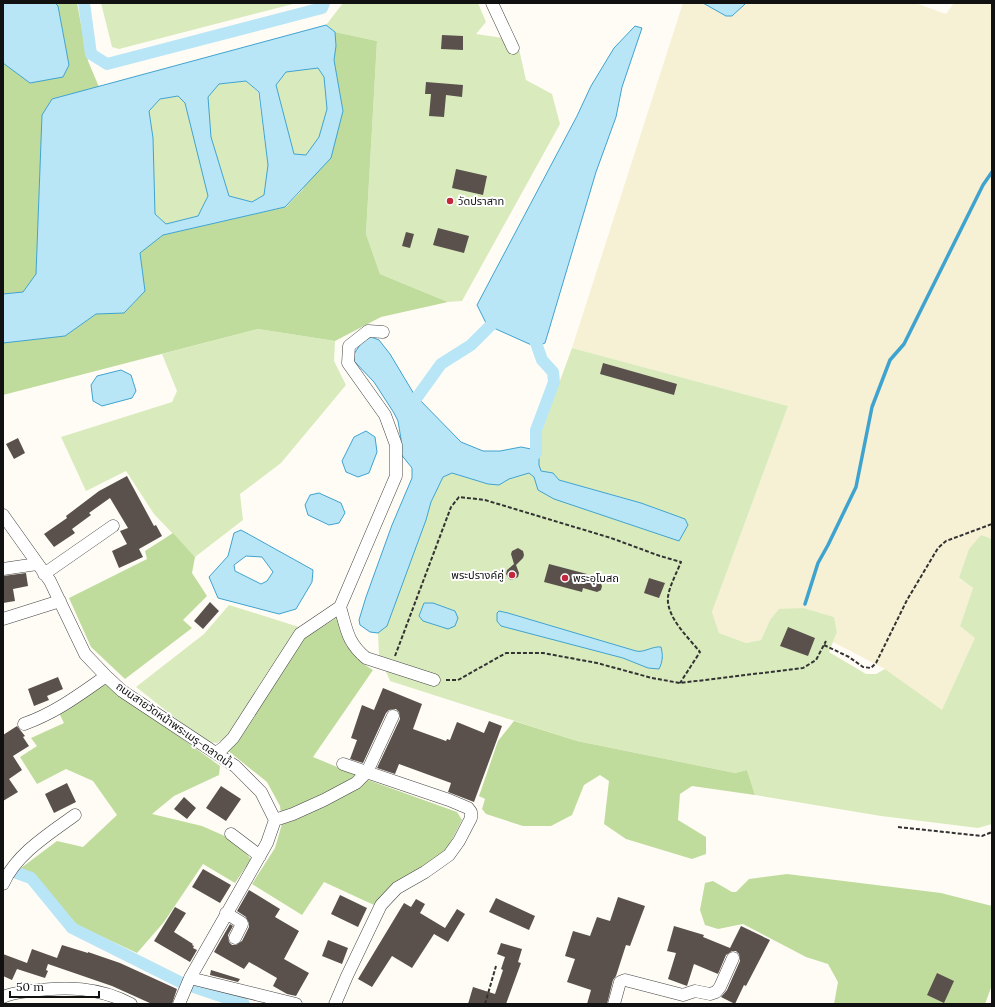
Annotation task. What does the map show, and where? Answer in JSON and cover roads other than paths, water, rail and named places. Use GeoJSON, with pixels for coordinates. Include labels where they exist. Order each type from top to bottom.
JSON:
{"type":"FeatureCollection","features":[{"type":"Feature","properties":{"kind":"street"},"geometry":{"type":"LineString","coordinates":[[492,3],[513,48]]}},
{"type":"Feature","properties":{"kind":"street"},"geometry":{"type":"LineString","coordinates":[[216,753],[233,738],[300,634],[340,607],[396,476],[396,445],[385,415],[348,363],[349,346],[368,332],[383,332]]}},
{"type":"Feature","properties":{"kind":"street","name":"ถนนสายวัดหน้าพระเมรุ-ตลาดน้ำ"},"geometry":{"type":"LineString","coordinates":[[3,515],[44,574],[60,601],[84,654],[122,691],[235,766],[261,792],[275,820]]}},
{"type":"Feature","properties":{"kind":"street"},"geometry":{"type":"LineString","coordinates":[[44,574],[113,526]]}},
{"type":"Feature","properties":{"kind":"street"},"geometry":{"type":"LineString","coordinates":[[3,569],[37,564]]}},
{"type":"Feature","properties":{"kind":"street"},"geometry":{"type":"LineString","coordinates":[[3,619],[60,601]]}},
{"type":"Feature","properties":{"kind":"street"},"geometry":{"type":"LineString","coordinates":[[340,607],[350,641],[357,651],[366,658],[434,680]]}},
{"type":"Feature","properties":{"kind":"street"},"geometry":{"type":"LineString","coordinates":[[24,724],[43,717],[55,710],[106,676]]}},
{"type":"Feature","properties":{"kind":"street"},"geometry":{"type":"LineString","coordinates":[[179,1004],[190,978],[267,843],[275,820],[293,814],[324,800],[356,783],[367,772],[393,716]]}},
{"type":"Feature","properties":{"kind":"street"},"geometry":{"type":"LineString","coordinates":[[335,1004],[381,905],[397,888],[425,872],[448,855],[459,841],[471,818],[471,812],[468,808],[344,764]]}},
{"type":"Feature","properties":{"kind":"street"},"geometry":{"type":"LineString","coordinates":[[3,884],[17,862],[29,850],[75,815]]}},
{"type":"Feature","properties":{"kind":"street"},"geometry":{"type":"LineString","coordinates":[[231,834],[260,856]]}},
{"type":"Feature","properties":{"kind":"street"},"geometry":{"type":"LineString","coordinates":[[226,913],[242,923],[235,938]]}},
{"type":"Feature","properties":{"kind":"street"},"geometry":{"type":"LineString","coordinates":[[614,1004],[620,982],[625,980],[683,995],[695,991],[710,994],[716,992],[720,987],[733,958]]}},
{"type":"Feature","properties":{"kind":"street"},"geometry":{"type":"LineString","coordinates":[[190,978],[296,1004]]}},
{"type":"Feature","properties":{"kind":"street"},"geometry":{"type":"LineString","coordinates":[[7,999],[46,988],[79,988],[98,991],[122,1003]]}},
{"type":"Feature","properties":{"kind":"water"},"geometry":{"type":"Polygon","coordinates":[[[3,3],[55,3],[58,6],[69,65],[63,77],[30,83],[3,63],[3,3]]]}},
{"type":"Feature","properties":{"kind":"water"},"geometry":{"type":"Polygon","coordinates":[[[703,3],[745,4],[732,16],[726,16],[703,3]]]}},
{"type":"Feature","properties":{"kind":"water"},"geometry":{"type":"Polygon","coordinates":[[[326,25],[335,32],[336,46],[334,60],[343,111],[331,158],[285,207],[163,235],[140,253],[145,291],[124,313],[96,314],[65,336],[3,343],[3,294],[23,292],[36,274],[42,115],[52,99],[326,25]],[[318,68],[286,72],[276,85],[294,154],[306,155],[319,137],[327,109],[324,77],[318,68]],[[246,81],[219,84],[208,97],[211,137],[229,196],[252,202],[264,195],[268,165],[259,92],[246,81]],[[178,96],[160,99],[149,111],[153,138],[155,214],[166,224],[198,216],[208,196],[185,103],[178,96]]]}},
{"type":"Feature","properties":{"kind":"water"},"geometry":{"type":"Polygon","coordinates":[[[635,26],[642,28],[622,87],[616,117],[596,172],[545,343],[536,347],[487,325],[477,305],[577,116],[591,86],[614,48],[635,26]]]}},
{"type":"Feature","properties":{"kind":"water"},"geometry":{"type":"Polygon","coordinates":[[[371,337],[379,340],[390,354],[414,394],[461,442],[483,451],[500,451],[521,447],[531,449],[539,456],[541,471],[553,473],[559,480],[641,503],[685,519],[688,525],[679,541],[554,499],[538,490],[534,477],[529,473],[509,479],[499,485],[488,484],[452,473],[443,477],[431,502],[426,520],[387,626],[378,633],[370,632],[360,625],[359,620],[392,525],[412,478],[412,468],[400,453],[401,439],[398,421],[374,382],[354,361],[354,354],[362,342],[371,337]]]}},
{"type":"Feature","properties":{"kind":"water"},"geometry":{"type":"Polygon","coordinates":[[[121,370],[131,375],[136,391],[132,398],[102,406],[93,401],[91,385],[97,376],[121,370]]]}},
{"type":"Feature","properties":{"kind":"water"},"geometry":{"type":"Polygon","coordinates":[[[366,431],[375,437],[377,452],[369,473],[358,477],[346,472],[342,461],[354,437],[366,431]]]}},
{"type":"Feature","properties":{"kind":"water"},"geometry":{"type":"Polygon","coordinates":[[[319,493],[341,503],[345,513],[339,523],[329,525],[308,515],[305,505],[310,495],[319,493]]]}},
{"type":"Feature","properties":{"kind":"water"},"geometry":{"type":"Polygon","coordinates":[[[241,530],[313,570],[312,582],[296,609],[279,614],[218,598],[209,577],[228,556],[234,533],[241,530]],[[246,556],[234,565],[235,571],[261,584],[267,581],[273,572],[262,557],[246,556]]]}},
{"type":"Feature","properties":{"kind":"water"},"geometry":{"type":"Polygon","coordinates":[[[424,603],[433,603],[455,611],[458,618],[455,626],[448,629],[423,621],[419,616],[424,603]]]}},
{"type":"Feature","properties":{"kind":"water"},"geometry":{"type":"Polygon","coordinates":[[[499,611],[636,651],[661,647],[662,655],[659,669],[648,668],[623,658],[501,626],[497,621],[497,613],[499,611]]]}},
{"type":"Feature","properties":{"kind":"waterway"},"geometry":{"type":"LineString","coordinates":[[84,3],[91,54],[107,64],[322,8],[324,3]]}},
{"type":"Feature","properties":{"kind":"waterway"},"geometry":{"type":"LineString","coordinates":[[805,604],[818,563],[856,487],[872,407],[890,360],[904,344],[983,185],[992,172]]}},
{"type":"Feature","properties":{"kind":"waterway"},"geometry":{"type":"LineString","coordinates":[[497,319],[530,326],[542,360],[553,372],[554,382],[536,430],[536,453],[526,463],[490,470],[435,449],[413,419],[410,407],[441,364],[471,345],[497,319]]}},
{"type":"Feature","properties":{"kind":"waterway"},"geometry":{"type":"LineString","coordinates":[[17,873],[31,878],[72,928],[180,982]]}},
{"type":"Feature","properties":{"kind":"waterway"},"geometry":{"type":"LineString","coordinates":[[194,987],[244,1004]]}},
{"type":"Feature","properties":{"kind":"place","name":"วัดปราสาท"},"geometry":{"type":"Point","coordinates":[450,201]}},
{"type":"Feature","properties":{"kind":"place","name":"พระปรางค์คู่"},"geometry":{"type":"Point","coordinates":[512,575]}},
{"type":"Feature","properties":{"kind":"place","name":"พระอุโบสถ"},"geometry":{"type":"Point","coordinates":[565,578]}}]}
